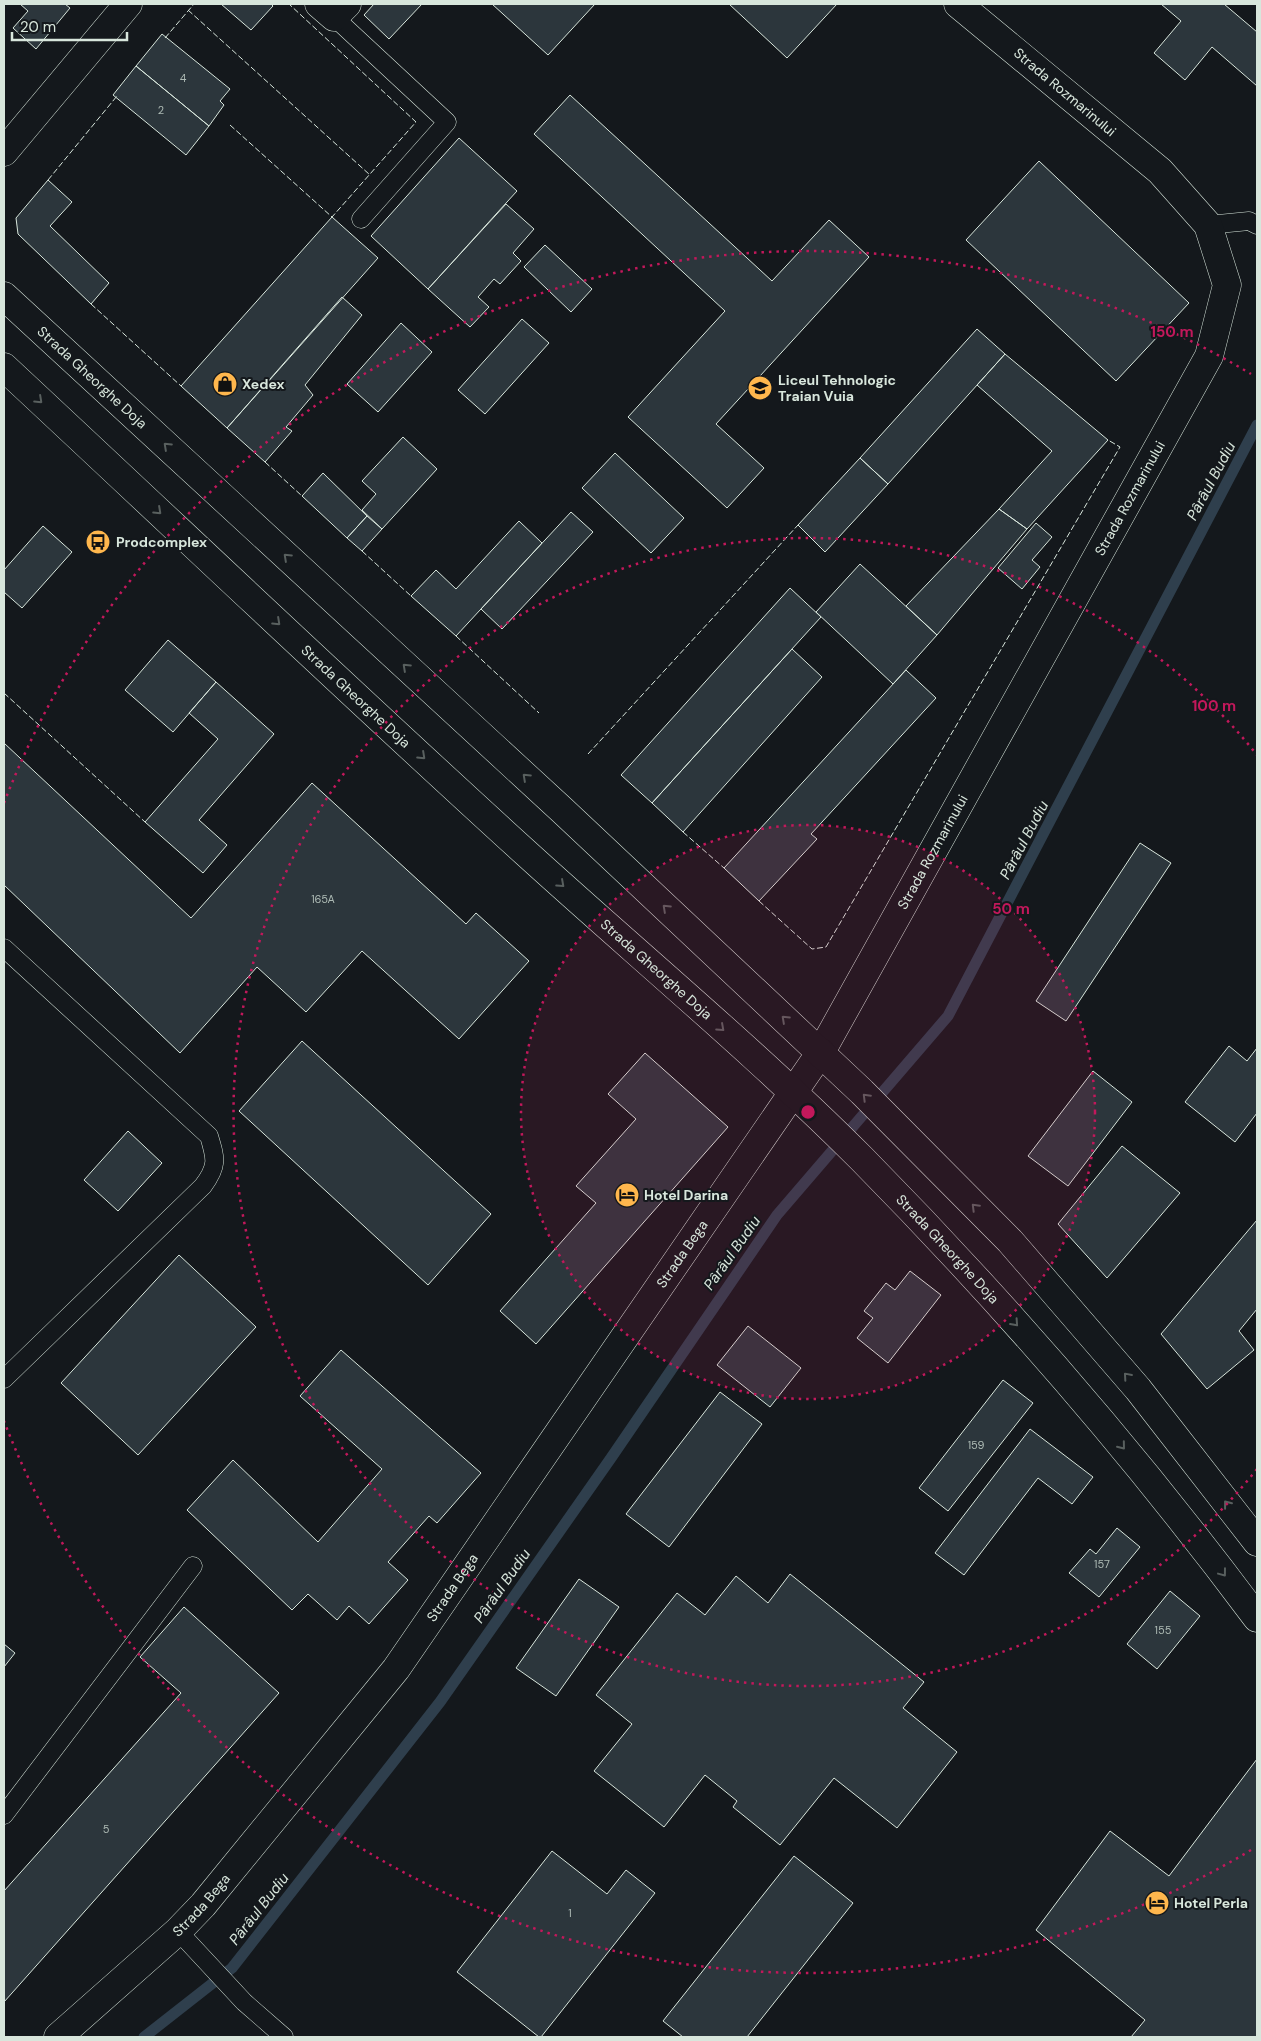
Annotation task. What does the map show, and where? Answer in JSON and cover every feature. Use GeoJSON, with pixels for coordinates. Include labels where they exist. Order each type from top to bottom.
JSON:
{"type":"FeatureCollection","features":[{"type":"Feature","properties":{"kind":"main road"},"geometry":{"type":"LineString","coordinates":[[4,152],[128,4]]}},
{"type":"Feature","properties":{"kind":"main road","name":"Strada Rozmarinului"},"geometry":{"type":"LineString","coordinates":[[802,1101],[829,1061],[1209,356],[1227,285],[1208,224],[1160,171],[958,4]]}},
{"type":"Feature","properties":{"kind":"main road","name":"Strada Gheorghe Doja"},"geometry":{"type":"LineString","coordinates":[[4,296],[562,810],[894,1124],[1010,1242],[1119,1367],[1257,1542]]}},
{"type":"Feature","properties":{"kind":"main road","name":"Strada Gheorghe Doja"},"geometry":{"type":"LineString","coordinates":[[4,367],[518,845],[802,1101],[862,1160],[973,1276],[1101,1419],[1209,1553],[1257,1618]]}},
{"type":"Feature","properties":{"kind":"main road","name":"Strada Bega"},"geometry":{"type":"LineString","coordinates":[[58,2037],[178,1931],[203,1905],[396,1669],[802,1101]]}},
{"type":"Feature","properties":{"kind":"lane"},"geometry":{"type":"LineString","coordinates":[[333,8],[447,122],[361,219]]}},
{"type":"Feature","properties":{"kind":"lane"},"geometry":{"type":"LineString","coordinates":[[1208,224],[1249,221],[1257,225]]}},
{"type":"Feature","properties":{"kind":"lane"},"geometry":{"type":"LineString","coordinates":[[4,948],[210,1136],[216,1159],[212,1174],[203,1186],[4,1379]]}},
{"type":"Feature","properties":{"kind":"lane"},"geometry":{"type":"LineString","coordinates":[[4,1815],[193,1566]]}},
{"type":"Feature","properties":{"kind":"lane"},"geometry":{"type":"LineString","coordinates":[[178,1931],[244,2002],[280,2036]]}},
{"type":"Feature","properties":{"kind":"building"},"geometry":{"type":"Polygon","coordinates":[[[20,4],[65,4],[70,8],[36,49],[13,28],[28,11],[20,4]]]}},
{"type":"Feature","properties":{"kind":"building"},"geometry":{"type":"Polygon","coordinates":[[[221,4],[271,4],[273,6],[251,30],[221,4]]]}},
{"type":"Feature","properties":{"kind":"building"},"geometry":{"type":"Polygon","coordinates":[[[374,4],[422,4],[389,39],[364,15],[374,4]]]}},
{"type":"Feature","properties":{"kind":"building"},"geometry":{"type":"Polygon","coordinates":[[[492,4],[595,4],[548,55],[492,4]]]}},
{"type":"Feature","properties":{"kind":"building"},"geometry":{"type":"Polygon","coordinates":[[[729,4],[837,4],[787,58],[729,4]]]}},
{"type":"Feature","properties":{"kind":"building"},"geometry":{"type":"Polygon","coordinates":[[[1161,4],[1224,4],[1257,32],[1257,86],[1212,47],[1185,80],[1154,53],[1181,21],[1161,4]]]}},
{"type":"Feature","properties":{"kind":"building"},"geometry":{"type":"Polygon","coordinates":[[[162,34],[230,89],[220,101],[224,105],[209,126],[136,66],[162,34]]]}},
{"type":"Feature","properties":{"kind":"building"},"geometry":{"type":"Polygon","coordinates":[[[136,66],[209,126],[186,155],[113,95],[136,66]]]}},
{"type":"Feature","properties":{"kind":"building"},"geometry":{"type":"Polygon","coordinates":[[[570,95],[772,281],[829,220],[869,257],[716,424],[764,468],[727,508],[628,417],[725,311],[534,134],[570,95]]]}},
{"type":"Feature","properties":{"kind":"building"},"geometry":{"type":"Polygon","coordinates":[[[459,138],[517,191],[428,289],[371,236],[459,138]]]}},
{"type":"Feature","properties":{"kind":"building"},"geometry":{"type":"Polygon","coordinates":[[[1039,161],[1189,303],[1116,381],[966,240],[1039,161]]]}},
{"type":"Feature","properties":{"kind":"building"},"geometry":{"type":"Polygon","coordinates":[[[48,180],[72,202],[50,226],[109,283],[91,304],[18,234],[16,218],[48,180]]]}},
{"type":"Feature","properties":{"kind":"building"},"geometry":{"type":"Polygon","coordinates":[[[506,204],[534,229],[513,253],[521,261],[500,284],[494,279],[478,297],[489,307],[470,327],[428,289],[506,204]]]}},
{"type":"Feature","properties":{"kind":"building"},"geometry":{"type":"Polygon","coordinates":[[[332,217],[378,258],[227,428],[181,386],[332,217]]]}},
{"type":"Feature","properties":{"kind":"building"},"geometry":{"type":"Polygon","coordinates":[[[545,245],[592,289],[571,312],[524,267],[545,245]]]}},
{"type":"Feature","properties":{"kind":"building"},"geometry":{"type":"Polygon","coordinates":[[[342,297],[362,315],[305,385],[313,395],[286,427],[292,431],[265,462],[227,428],[342,297]]]}},
{"type":"Feature","properties":{"kind":"building"},"geometry":{"type":"Polygon","coordinates":[[[522,319],[549,343],[485,414],[458,390],[522,319]]]}},
{"type":"Feature","properties":{"kind":"building"},"geometry":{"type":"Polygon","coordinates":[[[401,323],[432,352],[378,412],[347,384],[401,323]]]}},
{"type":"Feature","properties":{"kind":"building"},"geometry":{"type":"Polygon","coordinates":[[[977,329],[1005,354],[888,484],[860,458],[977,329]]]}},
{"type":"Feature","properties":{"kind":"building"},"geometry":{"type":"Polygon","coordinates":[[[1005,354],[1108,440],[1027,529],[999,509],[1052,451],[977,385],[1005,354]]]}},
{"type":"Feature","properties":{"kind":"building"},"geometry":{"type":"Polygon","coordinates":[[[403,437],[437,469],[382,529],[362,510],[376,494],[362,481],[403,437]]]}},
{"type":"Feature","properties":{"kind":"building"},"geometry":{"type":"Polygon","coordinates":[[[615,453],[684,518],[651,553],[582,488],[615,453]]]}},
{"type":"Feature","properties":{"kind":"building"},"geometry":{"type":"Polygon","coordinates":[[[860,458],[888,484],[825,552],[798,525],[860,458]]]}},
{"type":"Feature","properties":{"kind":"building"},"geometry":{"type":"Polygon","coordinates":[[[323,473],[367,516],[347,538],[302,496],[323,473]]]}},
{"type":"Feature","properties":{"kind":"building"},"geometry":{"type":"Polygon","coordinates":[[[999,509],[1027,529],[937,635],[906,606],[999,509]]]}},
{"type":"Feature","properties":{"kind":"building"},"geometry":{"type":"Polygon","coordinates":[[[571,512],[593,532],[502,629],[481,609],[571,512]]]}},
{"type":"Feature","properties":{"kind":"building"},"geometry":{"type":"Polygon","coordinates":[[[367,516],[382,529],[362,551],[347,538],[367,516]]]}},
{"type":"Feature","properties":{"kind":"building"},"geometry":{"type":"Polygon","coordinates":[[[519,521],[542,543],[456,636],[411,596],[436,570],[456,589],[519,521]]]}},
{"type":"Feature","properties":{"kind":"building"},"geometry":{"type":"Polygon","coordinates":[[[1036,523],[1052,537],[1032,560],[1040,567],[1022,589],[998,568],[1036,523]]]}},
{"type":"Feature","properties":{"kind":"building"},"geometry":{"type":"Polygon","coordinates":[[[43,526],[72,552],[22,608],[4,592],[4,570],[43,526]]]}},
{"type":"Feature","properties":{"kind":"building"},"geometry":{"type":"Polygon","coordinates":[[[860,564],[937,635],[893,684],[816,612],[860,564]]]}},
{"type":"Feature","properties":{"kind":"building"},"geometry":{"type":"Polygon","coordinates":[[[790,588],[821,617],[652,803],[621,775],[790,588]]]}},
{"type":"Feature","properties":{"kind":"building"},"geometry":{"type":"Polygon","coordinates":[[[168,640],[216,682],[173,732],[125,690],[168,640]]]}},
{"type":"Feature","properties":{"kind":"building"},"geometry":{"type":"Polygon","coordinates":[[[792,649],[822,677],[683,832],[652,803],[792,649]]]}},
{"type":"Feature","properties":{"kind":"building"},"geometry":{"type":"Polygon","coordinates":[[[906,670],[936,698],[811,834],[817,839],[759,901],[724,868],[906,670]]]}},
{"type":"Feature","properties":{"kind":"building"},"geometry":{"type":"Polygon","coordinates":[[[216,682],[274,734],[199,820],[227,845],[203,873],[145,822],[218,739],[189,713],[216,682]]]}},
{"type":"Feature","properties":{"kind":"building"},"geometry":{"type":"Polygon","coordinates":[[[4,743],[191,918],[312,783],[466,924],[476,913],[529,961],[459,1039],[362,951],[306,1012],[257,967],[180,1053],[4,885],[4,743]]]}},
{"type":"Feature","properties":{"kind":"building"},"geometry":{"type":"Polygon","coordinates":[[[1140,843],[1171,863],[1066,1021],[1036,1001],[1140,843]]]}},
{"type":"Feature","properties":{"kind":"building"},"geometry":{"type":"Polygon","coordinates":[[[302,1041],[491,1214],[428,1285],[239,1111],[302,1041]]]}},
{"type":"Feature","properties":{"kind":"building"},"geometry":{"type":"Polygon","coordinates":[[[1229,1046],[1247,1061],[1257,1048],[1257,1113],[1235,1142],[1185,1102],[1229,1046]]]}},
{"type":"Feature","properties":{"kind":"building","name":"Hotel Darina"},"geometry":{"type":"Polygon","coordinates":[[[645,1053],[728,1127],[536,1344],[500,1311],[596,1203],[576,1186],[636,1119],[608,1094],[645,1053]]]}},
{"type":"Feature","properties":{"kind":"building"},"geometry":{"type":"Polygon","coordinates":[[[1093,1071],[1132,1102],[1068,1186],[1028,1156],[1093,1071]]]}},
{"type":"Feature","properties":{"kind":"building"},"geometry":{"type":"Polygon","coordinates":[[[128,1131],[162,1163],[118,1211],[84,1180],[128,1131]]]}},
{"type":"Feature","properties":{"kind":"building"},"geometry":{"type":"Polygon","coordinates":[[[1122,1146],[1180,1193],[1107,1278],[1058,1224],[1122,1146]]]}},
{"type":"Feature","properties":{"kind":"building"},"geometry":{"type":"Polygon","coordinates":[[[1257,1220],[1257,1309],[1239,1331],[1254,1350],[1207,1389],[1161,1334],[1257,1220]]]}},
{"type":"Feature","properties":{"kind":"building"},"geometry":{"type":"Polygon","coordinates":[[[179,1255],[256,1327],[138,1455],[61,1383],[179,1255]]]}},
{"type":"Feature","properties":{"kind":"building"},"geometry":{"type":"Polygon","coordinates":[[[910,1271],[941,1295],[888,1363],[857,1338],[873,1318],[864,1311],[886,1283],[895,1290],[910,1271]]]}},
{"type":"Feature","properties":{"kind":"building"},"geometry":{"type":"Polygon","coordinates":[[[748,1326],[801,1368],[770,1407],[717,1365],[748,1326]]]}},
{"type":"Feature","properties":{"kind":"building"},"geometry":{"type":"Polygon","coordinates":[[[341,1350],[481,1473],[437,1523],[429,1516],[388,1562],[408,1580],[369,1624],[349,1606],[337,1620],[308,1594],[292,1610],[187,1510],[233,1460],[318,1542],[382,1469],[300,1396],[341,1350]]]}},
{"type":"Feature","properties":{"kind":"building"},"geometry":{"type":"Polygon","coordinates":[[[1003,1380],[1033,1403],[948,1511],[919,1488],[1003,1380]]]}},
{"type":"Feature","properties":{"kind":"building"},"geometry":{"type":"Polygon","coordinates":[[[720,1392],[762,1424],[669,1547],[626,1514],[720,1392]]]}},
{"type":"Feature","properties":{"kind":"building"},"geometry":{"type":"Polygon","coordinates":[[[1030,1429],[1093,1477],[1072,1504],[1038,1478],[964,1575],[935,1553],[1030,1429]]]}},
{"type":"Feature","properties":{"kind":"building"},"geometry":{"type":"Polygon","coordinates":[[[1117,1528],[1140,1547],[1099,1597],[1069,1573],[1090,1549],[1096,1554],[1117,1528]]]}},
{"type":"Feature","properties":{"kind":"building"},"geometry":{"type":"Polygon","coordinates":[[[790,1574],[924,1682],[903,1708],[957,1752],[897,1828],[834,1778],[780,1845],[733,1807],[737,1801],[705,1775],[664,1827],[594,1771],[632,1724],[596,1695],[677,1593],[705,1615],[736,1576],[768,1603],[790,1574]]]}},
{"type":"Feature","properties":{"kind":"building"},"geometry":{"type":"Polygon","coordinates":[[[579,1579],[619,1607],[556,1696],[516,1668],[579,1579]]]}},
{"type":"Feature","properties":{"kind":"building"},"geometry":{"type":"Polygon","coordinates":[[[1170,1591],[1200,1616],[1157,1669],[1127,1644],[1170,1591]]]}},
{"type":"Feature","properties":{"kind":"building"},"geometry":{"type":"Polygon","coordinates":[[[184,1607],[279,1693],[4,2002],[4,1891],[181,1693],[140,1657],[184,1607]]]}},
{"type":"Feature","properties":{"kind":"building"},"geometry":{"type":"Polygon","coordinates":[[[4,1644],[15,1653],[4,1667],[4,1644]]]}},
{"type":"Feature","properties":{"kind":"building","name":"Hotel Perla"},"geometry":{"type":"Polygon","coordinates":[[[1257,1759],[1257,2037],[1131,2037],[1145,2020],[1036,1930],[1110,1831],[1169,1876],[1257,1759]]]}},
{"type":"Feature","properties":{"kind":"building"},"geometry":{"type":"Polygon","coordinates":[[[552,1851],[607,1894],[626,1870],[655,1893],[541,2037],[539,2037],[457,1972],[552,1851]]]}},
{"type":"Feature","properties":{"kind":"building"},"geometry":{"type":"Polygon","coordinates":[[[794,1856],[853,1903],[747,2037],[683,2037],[663,2021],[794,1856]]]}},
{"type":"Feature","properties":{"kind":"waterway","name":"Pârâul Budiu"},"geometry":{"type":"LineString","coordinates":[[144,2037],[232,1968],[440,1702],[611,1458],[777,1215],[948,1016],[1257,425]]}},
{"type":"Feature","properties":{"kind":"fence"},"geometry":{"type":"LineString","coordinates":[[165,38],[194,4]]}},
{"type":"Feature","properties":{"kind":"fence"},"geometry":{"type":"LineString","coordinates":[[230,125],[332,217],[416,122],[289,4]]}},
{"type":"Feature","properties":{"kind":"fence"},"geometry":{"type":"LineString","coordinates":[[188,10],[370,175]]}},
{"type":"Feature","properties":{"kind":"fence"},"geometry":{"type":"LineString","coordinates":[[48,180],[117,96]]}},
{"type":"Feature","properties":{"kind":"fence"},"geometry":{"type":"LineString","coordinates":[[91,304],[181,386]]}},
{"type":"Feature","properties":{"kind":"fence"},"geometry":{"type":"LineString","coordinates":[[759,901],[812,949],[826,947],[1120,447],[1108,440]]}},
{"type":"Feature","properties":{"kind":"fence"},"geometry":{"type":"LineString","coordinates":[[265,462],[302,496]]}},
{"type":"Feature","properties":{"kind":"fence"},"geometry":{"type":"LineString","coordinates":[[588,754],[798,525]]}},
{"type":"Feature","properties":{"kind":"fence"},"geometry":{"type":"LineString","coordinates":[[362,551],[411,596]]}},
{"type":"Feature","properties":{"kind":"fence"},"geometry":{"type":"LineString","coordinates":[[456,636],[539,713]]}},
{"type":"Feature","properties":{"kind":"fence"},"geometry":{"type":"LineString","coordinates":[[4,693],[145,822]]}},
{"type":"Feature","properties":{"kind":"fence"},"geometry":{"type":"LineString","coordinates":[[683,832],[724,868]]}},
{"type":"Feature","properties":{"kind":"place","name":"Xedex"},"geometry":{"type":"Point","coordinates":[225,384]}},
{"type":"Feature","properties":{"kind":"place","name":"Liceul Tehnologic Traian Vuia"},"geometry":{"type":"Point","coordinates":[760,388]}},
{"type":"Feature","properties":{"kind":"place","name":"Prodcomplex"},"geometry":{"type":"Point","coordinates":[98,542]}},
{"type":"Feature","properties":{"kind":"place","name":"Hotel Darina"},"geometry":{"type":"Point","coordinates":[627,1195]}},
{"type":"Feature","properties":{"kind":"place","name":"Hotel Perla"},"geometry":{"type":"Point","coordinates":[1157,1903]}}]}
